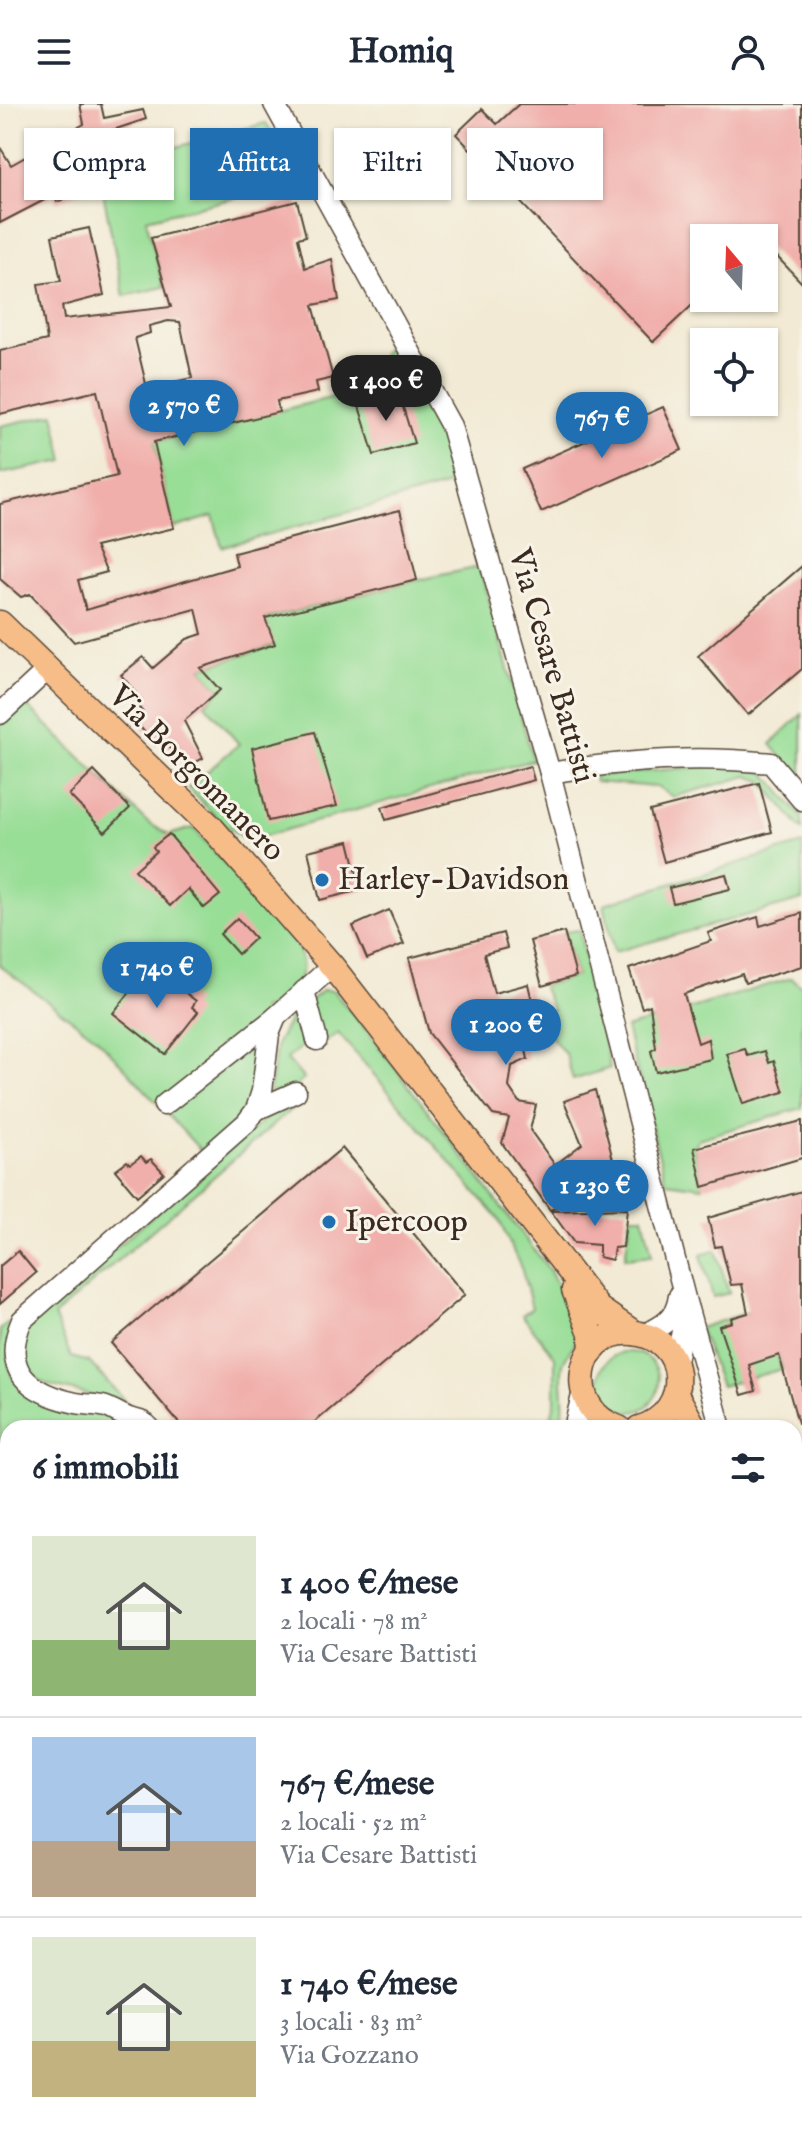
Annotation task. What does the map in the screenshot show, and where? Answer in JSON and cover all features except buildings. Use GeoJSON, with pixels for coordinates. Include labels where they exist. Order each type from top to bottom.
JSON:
{"type":"FeatureCollection","features":[{"type":"Feature","properties":{"kind":"main road","name":"Via Borgomanero"},"geometry":{"type":"LineString","coordinates":[[0,623],[212,828],[332,966],[599,1309],[663,1347],[675,1366]]}},
{"type":"Feature","properties":{"kind":"main road","name":"Via Borgomanero"},"geometry":{"type":"LineString","coordinates":[[564,1266],[591,1333],[592,1351]]}},
{"type":"Feature","properties":{"kind":"main road"},"geometry":{"type":"LineString","coordinates":[[604,1420],[593,1412],[583,1391],[583,1368],[592,1351],[610,1337],[638,1334]]}},
{"type":"Feature","properties":{"kind":"main road"},"geometry":{"type":"LineString","coordinates":[[656,1420],[664,1415],[676,1394],[678,1381],[675,1366]]}},
{"type":"Feature","properties":{"kind":"main road"},"geometry":{"type":"LineString","coordinates":[[676,1394],[691,1420]]}},
{"type":"Feature","properties":{"kind":"street","name":"Via Cesare Battisti"},"geometry":{"type":"LineString","coordinates":[[274,104],[451,426],[550,773],[719,1420]]}},
{"type":"Feature","properties":{"kind":"street"},"geometry":{"type":"LineString","coordinates":[[0,714],[47,670]]}},
{"type":"Feature","properties":{"kind":"street"},"geometry":{"type":"LineString","coordinates":[[550,773],[723,757],[771,763],[802,800]]}},
{"type":"Feature","properties":{"kind":"street"},"geometry":{"type":"LineString","coordinates":[[164,1105],[276,1017],[332,966]]}},
{"type":"Feature","properties":{"kind":"street"},"geometry":{"type":"LineString","coordinates":[[304,991],[317,1040]]}},
{"type":"Feature","properties":{"kind":"street"},"geometry":{"type":"LineString","coordinates":[[139,1420],[105,1406],[78,1404],[32,1389],[20,1378],[13,1365],[11,1339],[22,1320],[246,1123],[256,1110],[266,1068],[269,1034],[276,1017]]}},
{"type":"Feature","properties":{"kind":"street"},"geometry":{"type":"LineString","coordinates":[[256,1110],[296,1092]]}},
{"type":"Feature","properties":{"kind":"street","name":"Via Cesare Battisti"},"geometry":{"type":"LineString","coordinates":[[638,1334],[661,1327],[675,1313],[680,1280]]}},
{"type":"Feature","properties":{"kind":"street","name":"Via Cesare Battisti"},"geometry":{"type":"LineString","coordinates":[[675,1366],[687,1306]]}},
{"type":"Feature","properties":{"kind":"street"},"geometry":{"type":"LineString","coordinates":[[576,1420],[583,1391]]}},
{"type":"Feature","properties":{"kind":"green space"},"geometry":{"type":"Polygon","coordinates":[[[266,123],[269,128],[247,128],[266,123]]]}},
{"type":"Feature","properties":{"kind":"green space"},"geometry":{"type":"Polygon","coordinates":[[[190,143],[190,200],[227,200],[146,219],[164,287],[124,296],[104,200],[174,200],[174,148],[190,143]]]}},
{"type":"Feature","properties":{"kind":"green space"},"geometry":{"type":"Polygon","coordinates":[[[390,341],[438,425],[456,483],[222,547],[213,516],[174,528],[154,442],[382,385],[375,367],[390,341]]]}},
{"type":"Feature","properties":{"kind":"green space"},"geometry":{"type":"Polygon","coordinates":[[[54,414],[64,461],[0,474],[0,426],[54,414]]]}},
{"type":"Feature","properties":{"kind":"green space"},"geometry":{"type":"Polygon","coordinates":[[[480,567],[533,760],[247,841],[220,821],[188,788],[239,744],[205,704],[220,690],[200,668],[274,645],[265,619],[480,567]]]}},
{"type":"Feature","properties":{"kind":"green space"},"geometry":{"type":"Polygon","coordinates":[[[21,700],[147,822],[169,835],[193,828],[295,942],[300,954],[302,973],[298,980],[269,1009],[262,1008],[264,1039],[248,1113],[204,1154],[97,1038],[0,966],[0,720],[21,700]]]}},
{"type":"Feature","properties":{"kind":"green space"},"geometry":{"type":"Polygon","coordinates":[[[802,714],[802,783],[771,744],[802,714]]]}},
{"type":"Feature","properties":{"kind":"green space"},"geometry":{"type":"Polygon","coordinates":[[[732,764],[765,773],[802,817],[802,830],[762,781],[748,776],[673,797],[658,787],[595,782],[594,776],[732,764]]]}},
{"type":"Feature","properties":{"kind":"green space"},"geometry":{"type":"Polygon","coordinates":[[[802,844],[802,900],[614,952],[604,904],[802,844]]]}},
{"type":"Feature","properties":{"kind":"green space"},"geometry":{"type":"Polygon","coordinates":[[[579,930],[610,1068],[573,1080],[566,1055],[540,1023],[540,1013],[553,1010],[542,986],[576,976],[564,932],[579,930]]]}},
{"type":"Feature","properties":{"kind":"green space"},"geometry":{"type":"Polygon","coordinates":[[[791,978],[802,987],[802,1108],[698,1139],[694,1148],[703,1187],[666,1182],[626,1028],[791,978]]]}},
{"type":"Feature","properties":{"kind":"green space"},"geometry":{"type":"Polygon","coordinates":[[[323,990],[333,991],[548,1268],[570,1307],[579,1337],[562,1367],[562,1420],[550,1420],[555,1402],[555,1357],[522,1315],[532,1308],[522,1270],[498,1218],[338,1033],[327,1041],[318,1033],[287,1059],[304,1079],[292,1090],[268,1100],[277,1043],[292,1015],[323,990]]]}},
{"type":"Feature","properties":{"kind":"green space"},"geometry":{"type":"Polygon","coordinates":[[[294,1101],[296,1105],[54,1316],[71,1357],[89,1362],[136,1413],[50,1385],[34,1375],[28,1367],[21,1336],[37,1315],[265,1119],[294,1101]]]}},
{"type":"Feature","properties":{"kind":"green space"},"geometry":{"type":"Polygon","coordinates":[[[631,1216],[643,1216],[652,1255],[625,1258],[631,1216]]]}},
{"type":"Feature","properties":{"kind":"green space"},"geometry":{"type":"Polygon","coordinates":[[[716,1250],[729,1293],[713,1297],[701,1255],[716,1250]]]}},
{"type":"Feature","properties":{"kind":"green space"},"geometry":{"type":"Polygon","coordinates":[[[762,1308],[782,1369],[721,1386],[699,1328],[762,1308]]]}},
{"type":"Feature","properties":{"kind":"green space"},"geometry":{"type":"Polygon","coordinates":[[[17,1316],[9,1361],[13,1378],[19,1385],[119,1420],[0,1420],[0,1330],[17,1316]]]}},
{"type":"Feature","properties":{"kind":"green space"},"geometry":{"type":"Polygon","coordinates":[[[629,1352],[641,1354],[650,1361],[657,1370],[657,1394],[650,1403],[641,1410],[629,1412],[617,1410],[608,1403],[601,1394],[599,1382],[601,1370],[608,1361],[617,1354],[629,1352]]]}},
{"type":"Feature","properties":{"kind":"place","name":"Harley-Davidson"},"geometry":{"type":"Point","coordinates":[322,880]}},
{"type":"Feature","properties":{"kind":"place","name":"Ipercoop"},"geometry":{"type":"Point","coordinates":[329,1222]}}]}
